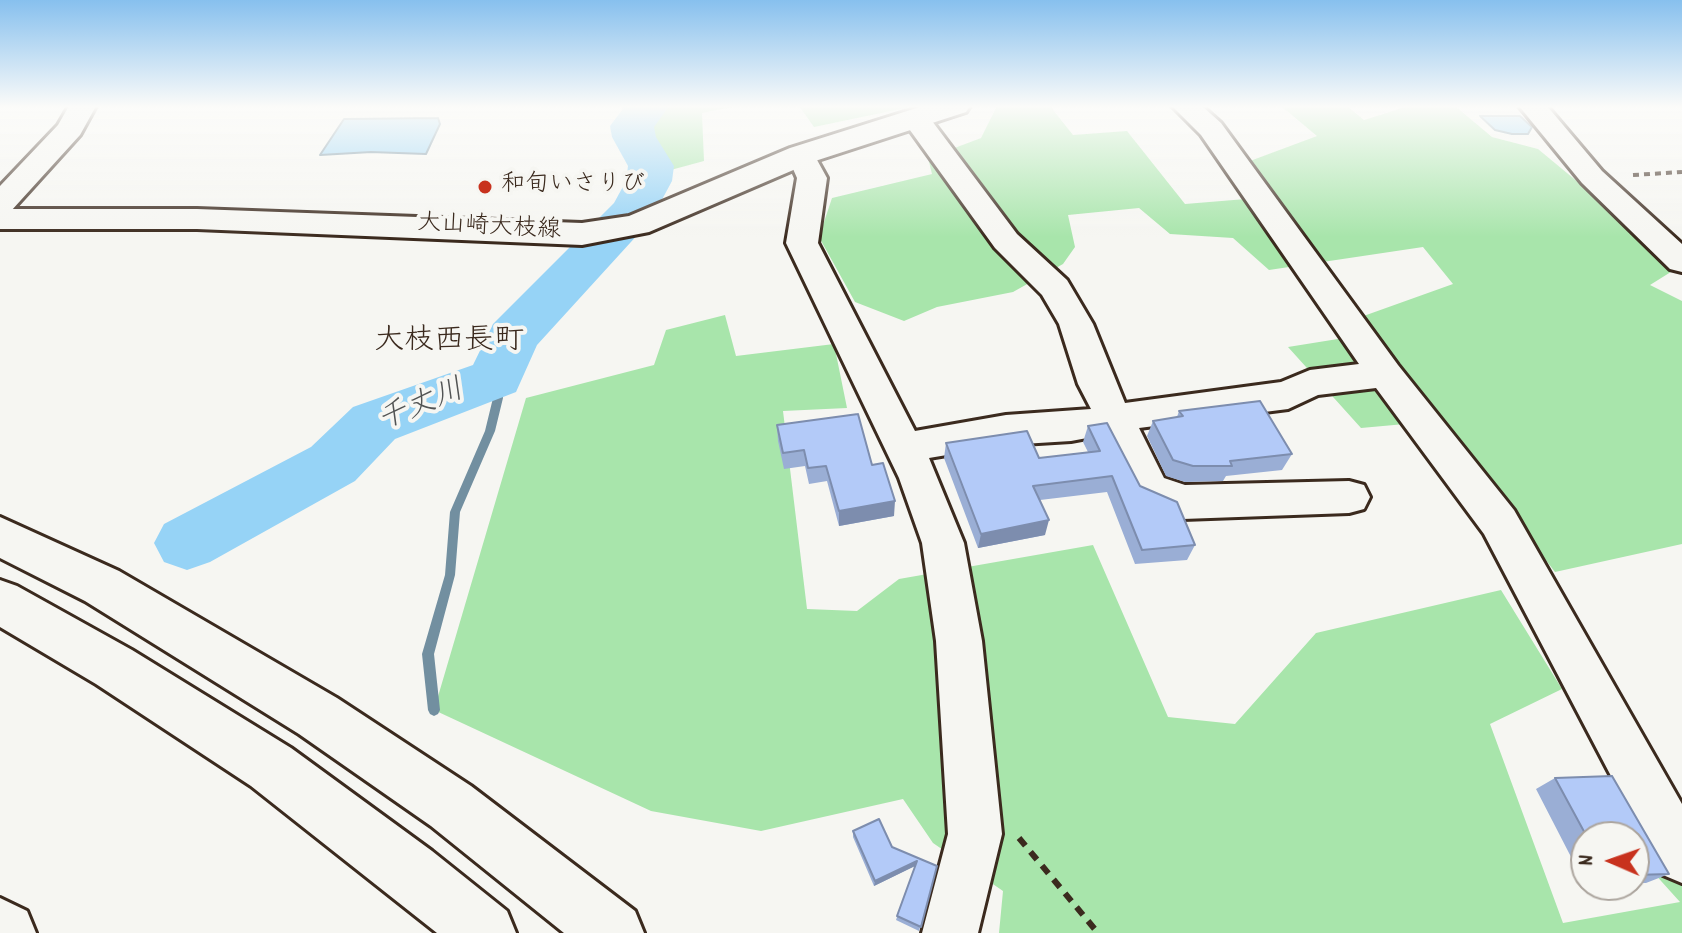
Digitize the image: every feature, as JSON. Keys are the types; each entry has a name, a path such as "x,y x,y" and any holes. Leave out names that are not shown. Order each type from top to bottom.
{"main road":[{"name":"大山崎大枝線","path":"0,219 197,219 582,234 637,225 818,150"},
{"path":"0,536 102,586 318,716 451,806 613,933"},
{"path":"0,601 114,667 271,767 411,872 485,933"},
{"path":"0,929 5,933"}],"street":[{"path":"0,204 51,150"},
{"path":"939,150 1006,241 1055,288 1076,324 1097,384 1150,489 1183,502 1349,497"},
{"path":"1226,150 1385,374 1499,522 1682,856"},
{"path":"1569,150 1592,177 1682,262"},
{"path":"801,155 812,178 802,243 919,478 943,543 959,641 975,834 950,933"},
{"path":"903,448 1006,430 1071,427 1172,408 1288,395 1310,383 1385,374"}],"path":[{"path":"1592,177 1682,172"},
{"path":"972,804 1015,833 1098,933"}],"green space":[{"path":"657,150 704,150 704,161 667,171"},
{"path":"950,150 1142,150 1185,204 1270,197 1250,161 1281,150 1539,150 1631,226 1674,270 1650,285 1682,301 1682,544 1555,572 1438,421 1361,428 1288,347 1369,334 1358,318 1453,284 1423,247 1269,270 1233,238 1170,234 1139,208 1068,215 1075,247 1063,264 1013,292 937,307 904,321 855,302 819,237 832,198 932,174 928,158"},
{"path":"725,315 736,356 834,344 847,408 783,411 807,609 857,611 899,579 1093,545 1168,717 1235,724 1316,633 1501,590 1562,689 1490,724 1563,923 1680,902 1650,869 1650,821 1644,821 1682,803 1682,933 999,933 1003,891 933,843 903,799 761,831 651,811 434,710 526,398 654,365 666,330"}],"water":[{"path":"324,150 428,150 426,154 371,152 320,155"}],"building":[{"path":"1260,401 1292,454 1230,461 1232,466 1193,466 1173,460 1153,421 1183,416 1179,411"},
{"path":"858,414 872,465 883,463 895,501 839,511 826,466 808,468 804,450 783,453 777,425"},
{"path":"1107,423 1140,486 1177,502 1195,545 1142,550 1112,476 1033,486 1049,520 981,534 946,443 1027,431 1039,458 1100,451 1088,426"},
{"path":"1612,776 1638,821 1578,821 1555,778"},
{"path":"879,819 892,847 937,866 921,927 897,916 917,861 875,881 853,831"},
{"path":"1650,841 1669,874 1650,875"}],"waterway":[{"name":"千丈川","path":"187,543 333,464 374,423 496,378 512,337 634,210 649,181 651,166 641,150"},
{"path":"434,710 428,654 450,575 455,512 490,431 498,398 496,378"}],"place":[{"name":"和旬いさりび","path":"485,187"}],"district":[{"name":"大枝西長町","path":"449,344"}]}
